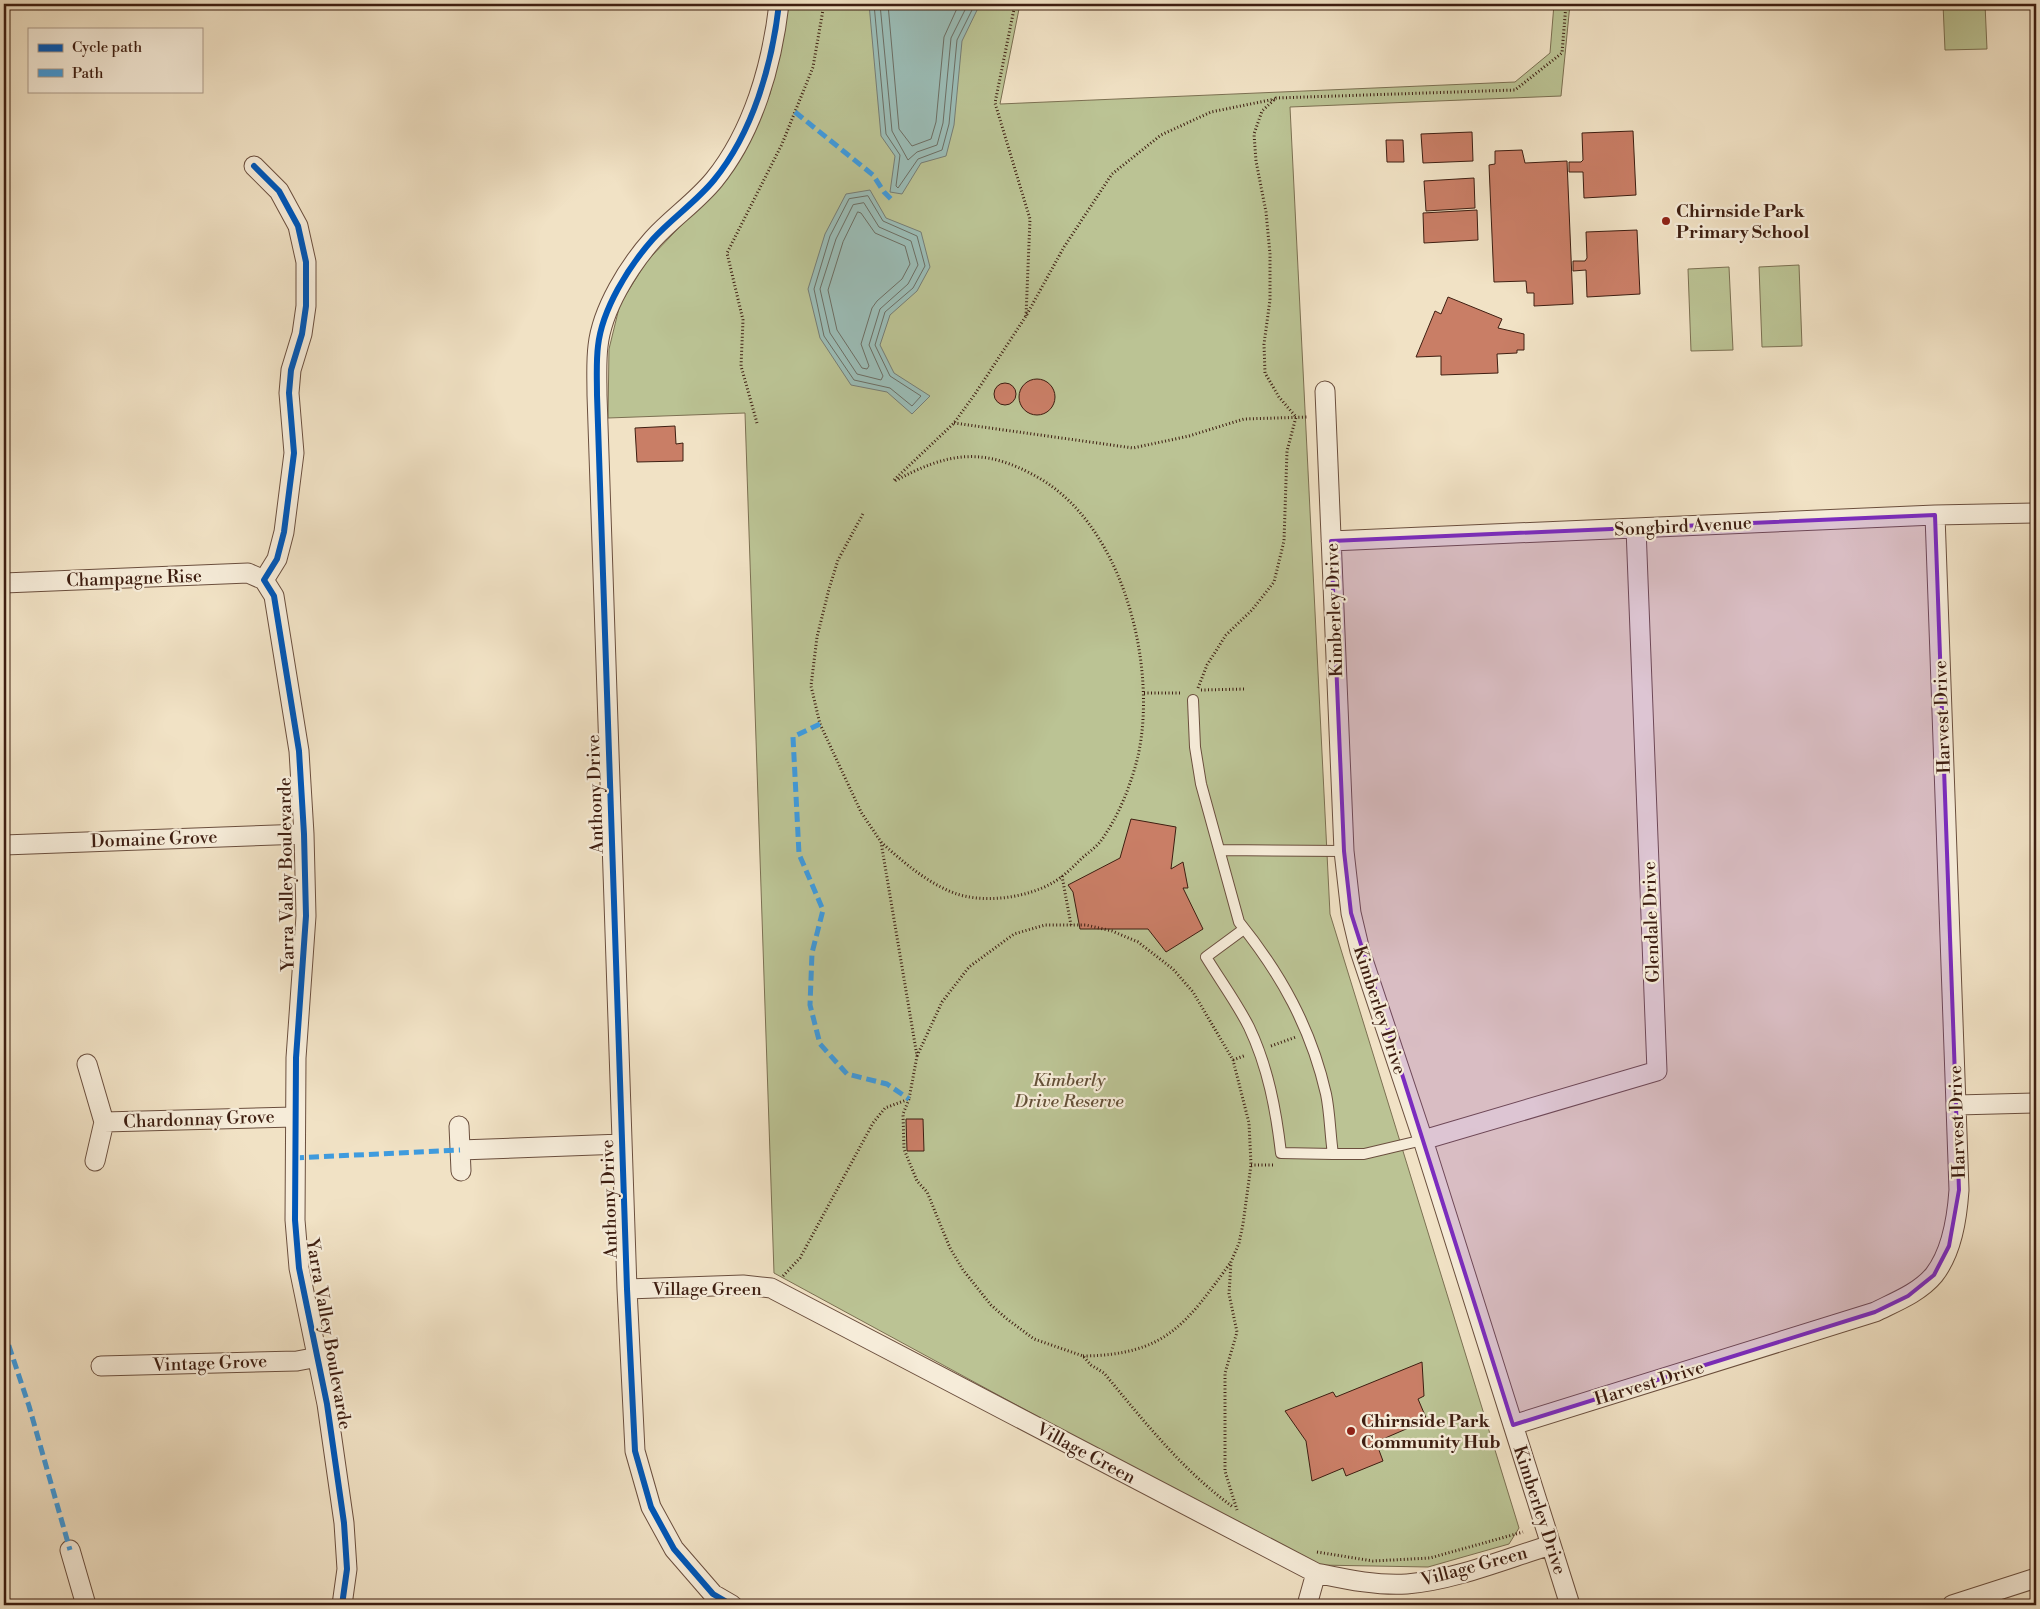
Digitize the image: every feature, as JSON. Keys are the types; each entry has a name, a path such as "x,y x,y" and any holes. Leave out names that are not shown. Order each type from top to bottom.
{"street":[{"name":"Anthony Drive","path":"732,1605 710,1600 674,1549 650,1507 642,1483 635,1451 632,1424 597,405 598,345 611,303 631,268 654,238 714,180 737,144 755,107 768,65 779,4"},
{"path":"254,166 279,191 298,226 306,262 306,306 302,334 291,370 289,393 294,453 284,532 277,558 264,580"},
{"name":"Kimberley Drive","path":"1325,391 1344,851 1351,913 1360,951 1423,1140 1570,1605"},
{"name":"Songbird Avenue","path":"1331,541 1935,515 2036,514"},
{"name":"Harvest Drive","path":"1513,1425 1875,1312 1908,1296 1934,1275 1949,1246 1957,1219 1959,1190 1935,515"},
{"name":"Glendale Drive","path":"1423,1140 1657,1071 1636,528"},
{"name":"Champagne Rise","path":"4,583 248,574 264,580"},
{"name":"Yarra Valley Boulevarde","path":"264,580 274,596 299,750 304,834 305,925 294,1117 295,1220 299,1268 327,1404 344,1523 347,1569 342,1605"},
{"name":"Domaine Grove","path":"4,845 304,834"},
{"name":"Chardonnay Grove","path":"87,1064 104,1122 95,1161"},
{"path":"1956,1105 2036,1102"},
{"name":"Chardonnay Grove","path":"104,1122 294,1117"},
{"path":"459,1126 461,1171"},
{"path":"460,1150 622,1144"},
{"name":"Village Green","path":"627,1290 743,1285 771,1288 1316,1573 1360,1582 1407,1584 1452,1575 1551,1545"},
{"name":"Vintage Grove","path":"101,1366 297,1361 318,1357"},
{"path":"70,1550 86,1605"},
{"path":"1307,1605 1316,1573"},
{"path":"1952,1605 2036,1578"}],"lane":[{"path":"1194,694 1195,746 1201,784 1239,922 1269,961 1288,991 1308,1033 1326,1096 1333,1154"},
{"path":"1220,850 1344,851"},
{"path":"1244,928 1206,958 1249,1027 1270,1083 1277,1113 1281,1153 1364,1154 1423,1140"}],"path":[{"path":"757,423 741,366 744,320 727,253 782,144 813,67 824,4"},
{"path":"1015,4 995,103 1030,219 1026,316"},
{"path":"864,512 838,560 817,637 810,686 820,724 861,812 880,842 917,873 956,893 986,898 1014,896 1033,892 1062,876 1100,842 1121,804 1138,755 1144,693 1129,608 1115,567 1100,541 1072,502 1061,492 1017,466 989,457 946,459 927,465 892,482 940,434 954,423 1026,316 1064,247 1112,174 1162,135 1211,112 1276,98 1514,90 1562,53 1566,4"},
{"path":"1276,98 1262,111 1254,134 1256,161 1266,212 1270,254 1270,300 1264,344 1265,373 1279,397 1296,417"},
{"path":"1194,694 1207,664 1226,634 1252,610 1274,582 1284,541 1287,451 1296,417"},
{"path":"954,423 1133,448 1189,436 1244,419 1326,417"},
{"path":"1144,693 1194,694 1246,689"},
{"path":"880,842 918,1056"},
{"path":"1062,876 1071,925"},
{"path":"1231,1262 1193,1314 1178,1328 1157,1342 1134,1351 1110,1356 1083,1356 1034,1339 1006,1319 991,1305 963,1270 950,1248 927,1192 918,1181 904,1149 903,1114 909,1099 918,1056 942,1002 969,967 1014,934 1045,925 1086,925 1112,931 1138,942 1173,969 1193,992 1233,1060 1249,1123 1251,1165 1243,1224 1231,1262 1229,1294 1237,1332 1225,1373 1225,1472 1237,1510"},
{"path":"771,1288 800,1258 872,1123 885,1108 909,1099"},
{"path":"1083,1356 1091,1365 1104,1374 1180,1462 1212,1492 1244,1515"},
{"path":"1309,1551 1373,1561 1430,1558 1523,1532"}],"highlighted area":[{"path":"1935,515 1959,1190 1949,1246 1934,1275 1908,1296 1875,1312 1513,1425 1351,913 1344,851 1331,541"}],"green space":[{"name":"Kimberly Drive Reserve","path":"789,4 1020,4 1000,104 1515,82 1550,53 1554,4 1570,4 1561,96 1290,107 1330,914 1519,1528 1509,1544 1428,1567 1318,1565 1145,1475 774,1273 745,413 608,418 609,349 620,304 647,261 720,185 751,135 770,94"},
{"path":"1943,4 1985,4 1987,49 1945,50"},
{"path":"1799,265 1802,346 1762,347 1759,267"},
{"path":"1729,267 1733,350 1691,351 1688,269"}],"water":[{"path":"869,4 980,4 962,41 954,125 946,156 921,163 902,194 890,192 895,156 881,136"},
{"path":"870,190 886,218 921,232 930,267 917,291 890,315 880,345 894,373 930,396 912,414 887,392 851,385 820,338 808,289 825,234 846,194"}],"building":[{"path":"1633,131 1636,195 1584,198 1583,172 1569,172 1569,162 1581,162 1583,160 1582,133"},
{"path":"1472,132 1473,161 1423,163 1421,134"},
{"path":"1386,140 1403,140 1404,162 1387,162"},
{"path":"1522,150 1525,163 1567,161 1573,304 1534,306 1534,293 1527,293 1526,281 1494,282 1489,165 1495,164 1495,151"},
{"path":"1474,178 1475,208 1426,211 1424,181"},
{"path":"1477,210 1478,240 1424,243 1423,213"},
{"path":"1637,230 1640,294 1587,297 1586,270 1573,271 1573,261 1585,261 1587,258 1586,232"},
{"path":"1448,297 1502,319 1498,328 1524,334 1524,350 1517,350 1517,353 1497,354 1498,373 1441,375 1441,356 1416,357 1435,311 1441,314"},
{"path":"1037,379 1044,380 1050,384 1054,390 1054,404 1050,410 1044,414 1037,415 1030,414 1024,410 1020,404 1019,397 1020,390 1024,384 1030,380"},
{"path":"1005,383 1015,390 1016,394 1009,404 1005,405 995,398 994,394 1001,384"},
{"path":"675,426 676,444 683,443 683,461 637,462 635,428"},
{"path":"1131,819 1176,827 1171,869 1183,862 1188,888 1183,888 1203,929 1166,952 1148,929 1080,929 1073,892 1068,885 1120,858"},
{"path":"906,1119 923,1119 924,1151 907,1151"},
{"name":"Chirnside Park Community Hub","path":"1422,1362 1424,1396 1418,1399 1427,1420 1376,1442 1383,1461 1346,1476 1343,1468 1312,1481 1306,1441 1285,1411 1333,1392 1336,1397"}],"marked path":[{"path":"795,112 873,175 884,192 893,201"},
{"path":"820,724 793,737 799,854 823,910 812,953 810,1005 820,1044 847,1074 887,1084 909,1099"},
{"path":"294,1158 460,1150"},
{"path":"4,1331 29,1406 70,1550"}],"cycle path":[{"path":"732,1605 713,1594 674,1549 651,1507 635,1451 627,1289 597,364 598,346 605,317 626,275 653,239 700,196 714,180 740,141 766,74 779,4"},
{"path":"254,166 279,191 298,226 306,262 306,306 302,334 291,370 289,393 294,453 284,532 277,559 264,580 274,596 299,751 306,916 296,1058 295,1220 299,1268 327,1404 344,1523 347,1569 342,1605"}],"place":[{"name":"Chirnside Park Primary School","path":"1666,221"},
{"name":"Chirnside Park Community Hub","path":"1351,1431"}]}
